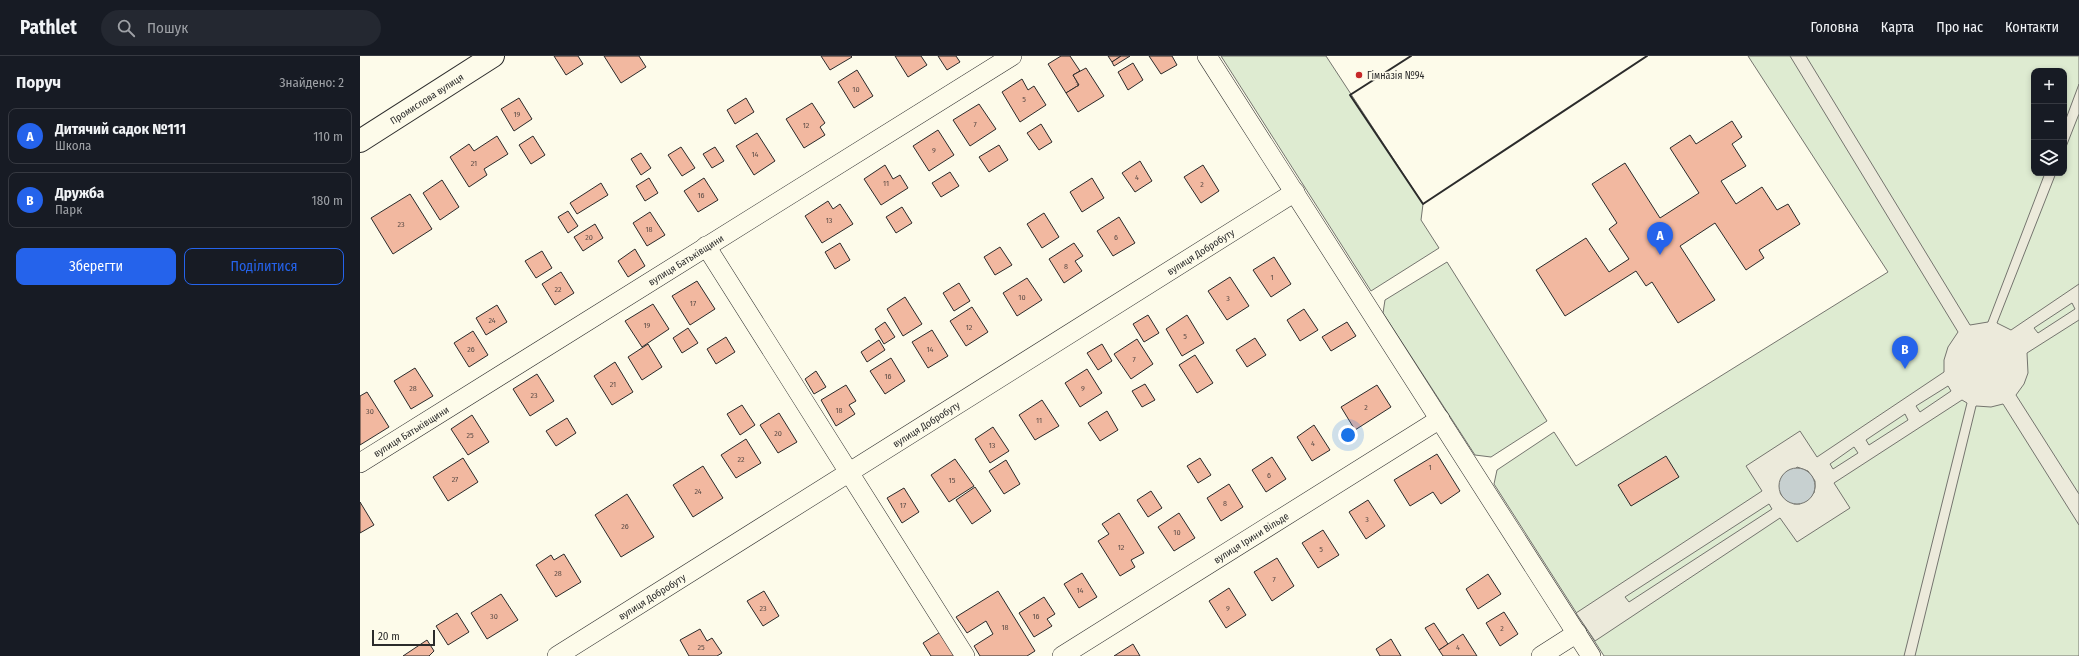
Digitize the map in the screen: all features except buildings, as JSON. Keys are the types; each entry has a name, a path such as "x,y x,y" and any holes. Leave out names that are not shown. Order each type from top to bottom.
{"street":[{"name":"Промислова вулиця","path":"360,141 493,56"},
{"name":"вулиця Батьківщини","path":"360,463 1012,56"},
{"path":"1207,56 1591,656"},
{"name":"вулиця Добробуту","path":"558,656 1295,192"},
{"path":"706,246 966,656"},
{"name":"вулиця Ірини Вільде","path":"1062,656 1440,419"},
{"path":"1541,656 1577,633"}],"green space":[{"path":"1221,56 1326,56 1423,204 1421,220 1439,248 1371,291"},
{"path":"1748,56 2079,56 2079,656 1604,656 1494,484 1497,470 1554,432 1576,466 1888,272"},
{"path":"1447,262 1547,421 1491,457 1475,455 1383,313 1385,300"}],"shaded area":[{"path":"1790,56 1806,56 1970,325 1988,322 2044,176 2055,176 1997,323 2011,330 2079,284 2079,320 2027,353 2028,373 2024,384 2016,395 2079,494 2079,525 2003,404 1991,407 1976,406 1915,656 1904,656 1967,403 1962,400 1834,483 1850,508 1797,542 1780,518 1595,641 1576,613 1762,491 1746,466 1800,431 1817,457 1944,372 1944,360 1948,347 1958,332","holes":["2072,303 2075,309 2038,333 2034,328","1948,386 1951,391 1920,412 1916,406","1905,414 1908,420 1869,445 1866,440","1854,447 1858,453 1833,469 1830,464","1797,467 1808,471 1815,481 1814,493 1800,504 1794,504 1784,498 1780,493","1769,504 1772,509 1629,602 1625,597"]},
{"path":"2079,84 2079,114 2067,144 2067,116"},
{"path":"1801,468 1810,473 1814,479 1814,493 1810,499 1801,504 1793,504 1784,499 1780,493 1779,482 1784,473 1790,469"}],"wall":[{"path":"1411,56 1350,95 1423,204 1647,56"}],"place":[{"name":"Гімназія №94","path":"1359,75"},
{"name":"Дитячий садок №111","path":"1660,255"},
{"name":"Дружба","path":"1905,369"}]}
